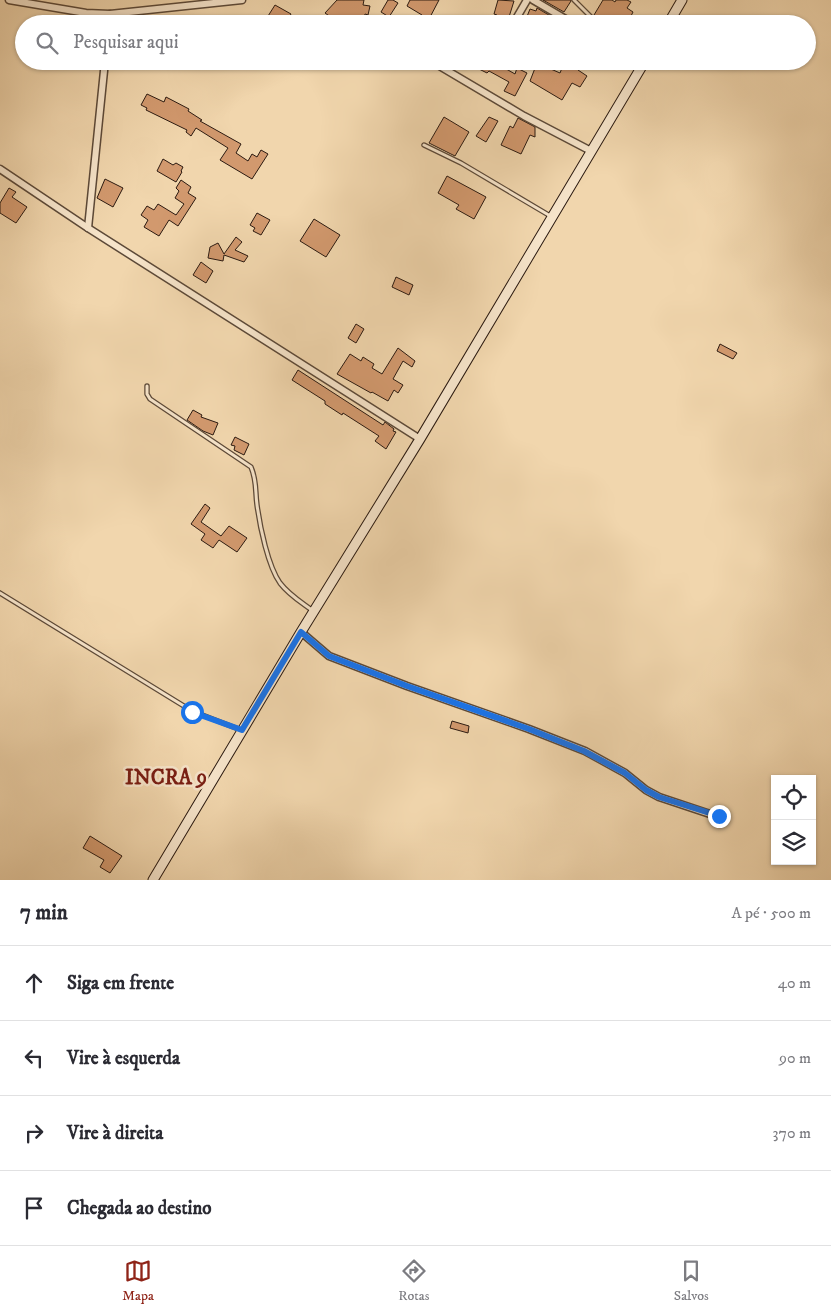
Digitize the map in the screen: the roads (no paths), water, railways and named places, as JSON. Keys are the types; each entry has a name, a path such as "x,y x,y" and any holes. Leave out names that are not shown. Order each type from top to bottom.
{"main road":[{"path":"673,15 682,0"},
{"path":"153,880 313,612 420,440 638,70"}],"street":[{"path":"9,0 31,2 86,13 110,14 242,0"},
{"path":"518,15 527,0"},
{"path":"533,0 559,15"},
{"path":"88,228 104,70"},
{"path":"446,70 524,116 591,151"},
{"path":"0,169 88,228 420,440"},
{"path":"301,632 329,656 577,748 625,773 646,790 659,797 719,816"}],"lane":[{"path":"574,0 589,15"},
{"path":"424,145 461,163 552,217"},
{"path":"148,386 150,399 252,467 256,479 256,497 260,524 269,557 279,582 291,595 313,612"},
{"path":"0,593 192,712 242,730"}],"district":[{"name":"INCRA 9","path":"166,777"}]}
